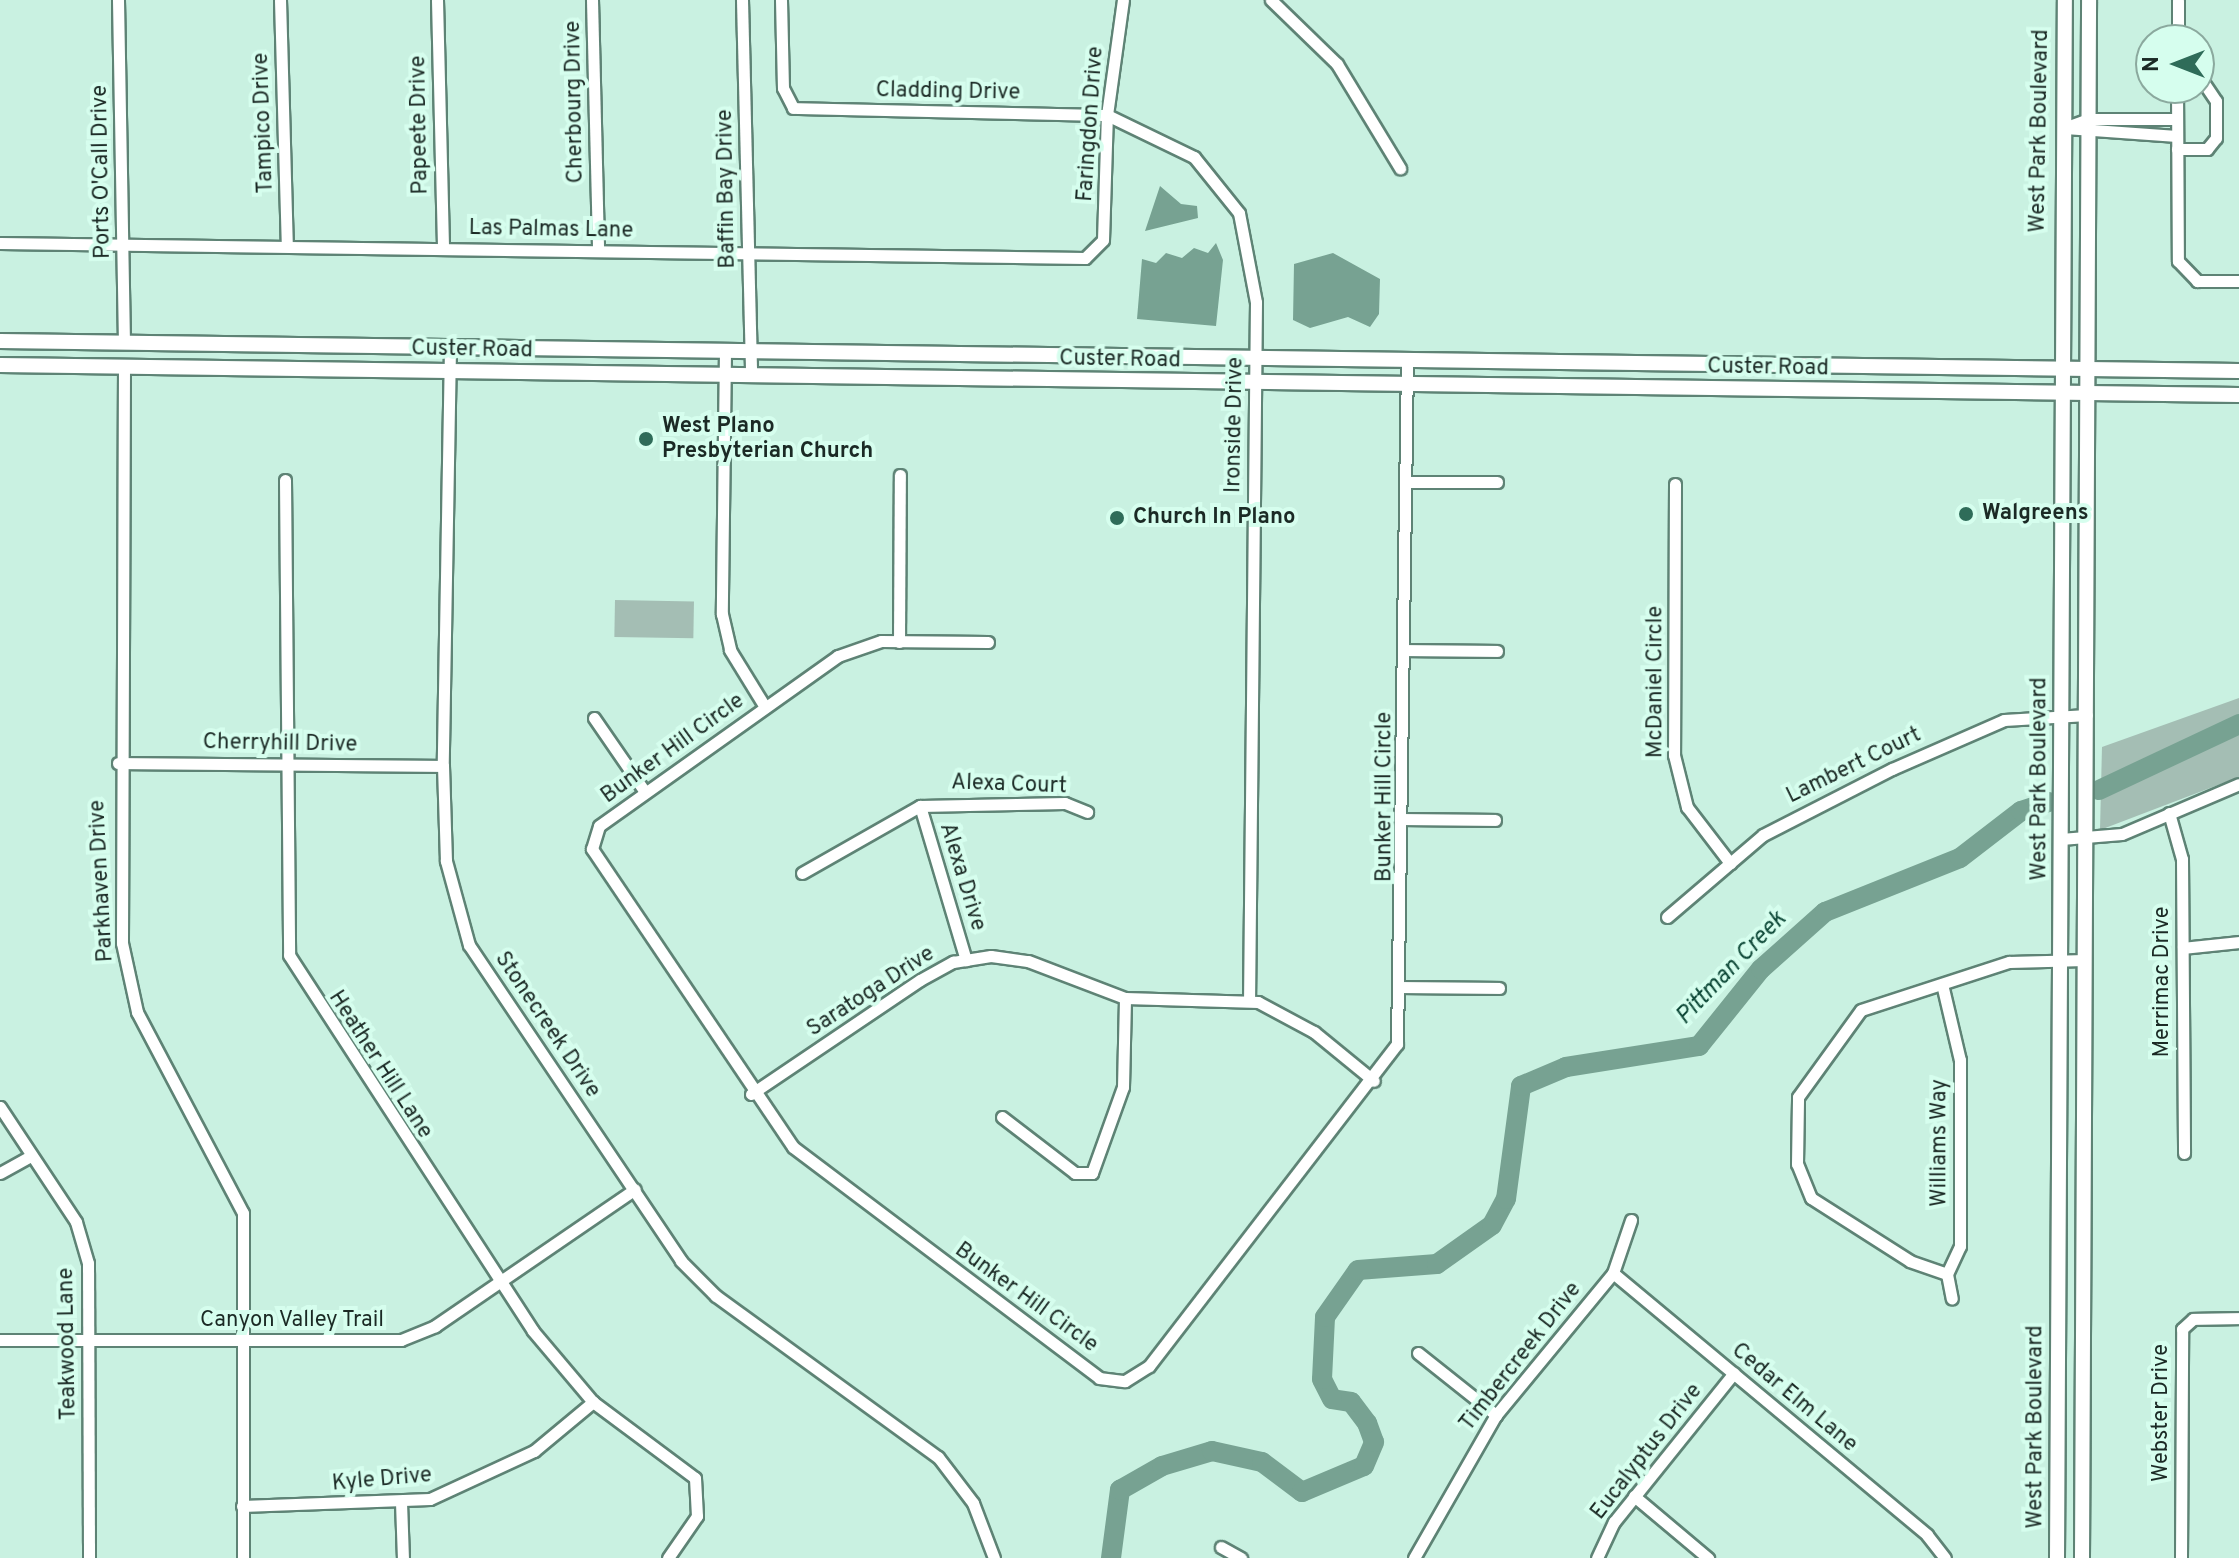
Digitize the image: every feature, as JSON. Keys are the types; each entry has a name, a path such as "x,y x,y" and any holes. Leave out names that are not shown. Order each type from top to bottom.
{"main road":[{"name":"West Park Boulevard","path":"2057,1558 2062,715 2059,370 2065,0"},
{"name":"West Park Boulevard","path":"2082,1558 2089,0"},
{"name":"Custer Road","path":"0,341 2239,371"},
{"path":"124,343 124,367"},
{"name":"Custer Road","path":"0,365 2239,395"},
{"path":"2061,592 2087,592"}],"street":[{"name":"Ports O'Call Drive","path":"118,0 124,343"},
{"name":"Tampico Drive","path":"280,0 287,245"},
{"name":"Papeete Drive","path":"437,0 443,248"},
{"name":"Cherbourg Drive","path":"592,0 598,251"},
{"name":"Baffin Bay Drive","path":"742,0 751,376"},
{"name":"Cladding Drive","path":"781,0 789,105 1107,115"},
{"name":"Faringdon Drive","path":"1099,252 1107,115 1123,0"},
{"path":"2178,0 2178,24"},
{"path":"1273,1 1337,64 1400,168"},
{"path":"2177,149 2207,149 2216,138 2215,100"},
{"path":"2177,104 2183,271 2197,281 2239,281"},
{"name":"Ironside Drive","path":"1107,115 1194,157 1233,204 1255,274 1249,1001"},
{"path":"2064,128 2089,119 2177,119"},
{"path":"2064,128 2089,135 2177,136"},
{"name":"Las Palmas Lane","path":"0,243 1080,259 1099,252"},
{"name":"Stonecreek Drive","path":"450,348 443,766 446,861 469,945 681,1261 716,1296 938,1457 973,1503 994,1558"},
{"path":"725,351 722,614 730,650 765,707"},
{"name":"Bunker Hill Circle","path":"988,642 899,642 838,656 599,826 591,839 597,864 751,1094 812,1165 1099,1378 1125,1381 1149,1366 1374,1081 1397,1044 1404,987 1407,360"},
{"name":"Parkhaven Drive","path":"124,367 118,763 127,977 153,1045 243,1213 246,1343 243,1558"},
{"path":"899,642 900,475"},
{"name":"Heather Hill Lane","path":"285,480 289,955 500,1284 593,1402 695,1478 697,1516 668,1558"},
{"path":"1406,482 1497,482"},
{"name":"McDaniel Circle","path":"1675,484 1674,755 1687,807 1730,863"},
{"path":"1405,650 1497,651"},
{"name":"Lambert Court","path":"1667,917 1730,863 1791,819 1973,731 2062,715 2087,715"},
{"path":"594,718 645,792"},
{"name":"Cherryhill Drive","path":"118,763 443,766"},
{"path":"2061,839 2122,834 2239,784"},
{"name":"Alexa Court","path":"802,873 920,806 1065,803 1087,812"},
{"name":"Alexa Drive","path":"920,806 966,960"},
{"name":"Merrimac Drive","path":"2169,813 2182,847 2184,1153"},
{"path":"1405,819 1495,820"},
{"path":"2183,948 2239,942"},
{"name":"Saratoga Drive","path":"751,1094 920,980 966,960 1028,961 1125,998 1249,1001 1283,1012 1374,1081"},
{"path":"1952,1299 1947,1274 1910,1261 1811,1198 1797,1164 1794,1111 1849,1020 2009,962 2085,960"},
{"name":"Williams Way","path":"1942,984 1960,1060 1960,1246 1947,1274"},
{"path":"1404,987 1499,988"},
{"path":"1002,1117 1075,1173 1092,1173 1123,1087 1125,998"},
{"name":"Teakwood Lane","path":"0,1107 83,1241 89,1339 89,1558"},
{"path":"0,1173 29,1157"},
{"name":"Canyon Valley Trail","path":"0,1340 246,1343 401,1340 500,1284 635,1189"},
{"name":"Timbercreek Drive","path":"1414,1558 1496,1415 1613,1273 1631,1220"},
{"name":"Cedar Elm Lane","path":"1613,1273 1927,1535 1945,1558"},
{"name":"Webster Drive","path":"2181,1558 2182,1329 2193,1319 2239,1318"},
{"path":"1418,1353 1496,1415"},
{"name":"Eucalyptus Drive","path":"1597,1558 1634,1496 1734,1373"},
{"name":"Kyle Drive","path":"242,1506 401,1502 495,1474 593,1402"},
{"path":"1634,1496 1708,1558"},
{"path":"401,1502 403,1558"},
{"path":"1221,1547 1241,1558"}],"shaded area":[{"path":"1160,186 1181,204 1197,206 1198,218 1145,231"},
{"path":"1216,243 1223,260 1216,326 1137,319 1142,259 1156,263 1166,253 1182,258 1194,248 1208,253"},
{"path":"1333,253 1380,279 1379,314 1370,327 1348,317 1310,328 1293,320 1294,264"},
{"path":"615,600 694,601 693,638 614,637"},
{"path":"2239,698 2239,777 2100,830 2102,747"}],"waterway":[{"name":"Pittman Creek","path":"2099,790 2239,724"},
{"name":"Pittman Creek","path":"1111,1558 1120,1490 1162,1466 1212,1451 1262,1462 1302,1492 1364,1466 1374,1442 1367,1423 1351,1402 1332,1399 1322,1379 1325,1317 1358,1270 1437,1264 1492,1225 1506,1199 1521,1086 1566,1067 1699,1046 1761,969 1825,912 1960,858 2021,811 2049,802"}],"place":[{"name":"West Plano Presbyterian Church","path":"646,439"},
{"name":"Walgreens","path":"1966,514"},
{"name":"Church In Plano","path":"1117,518"}]}
